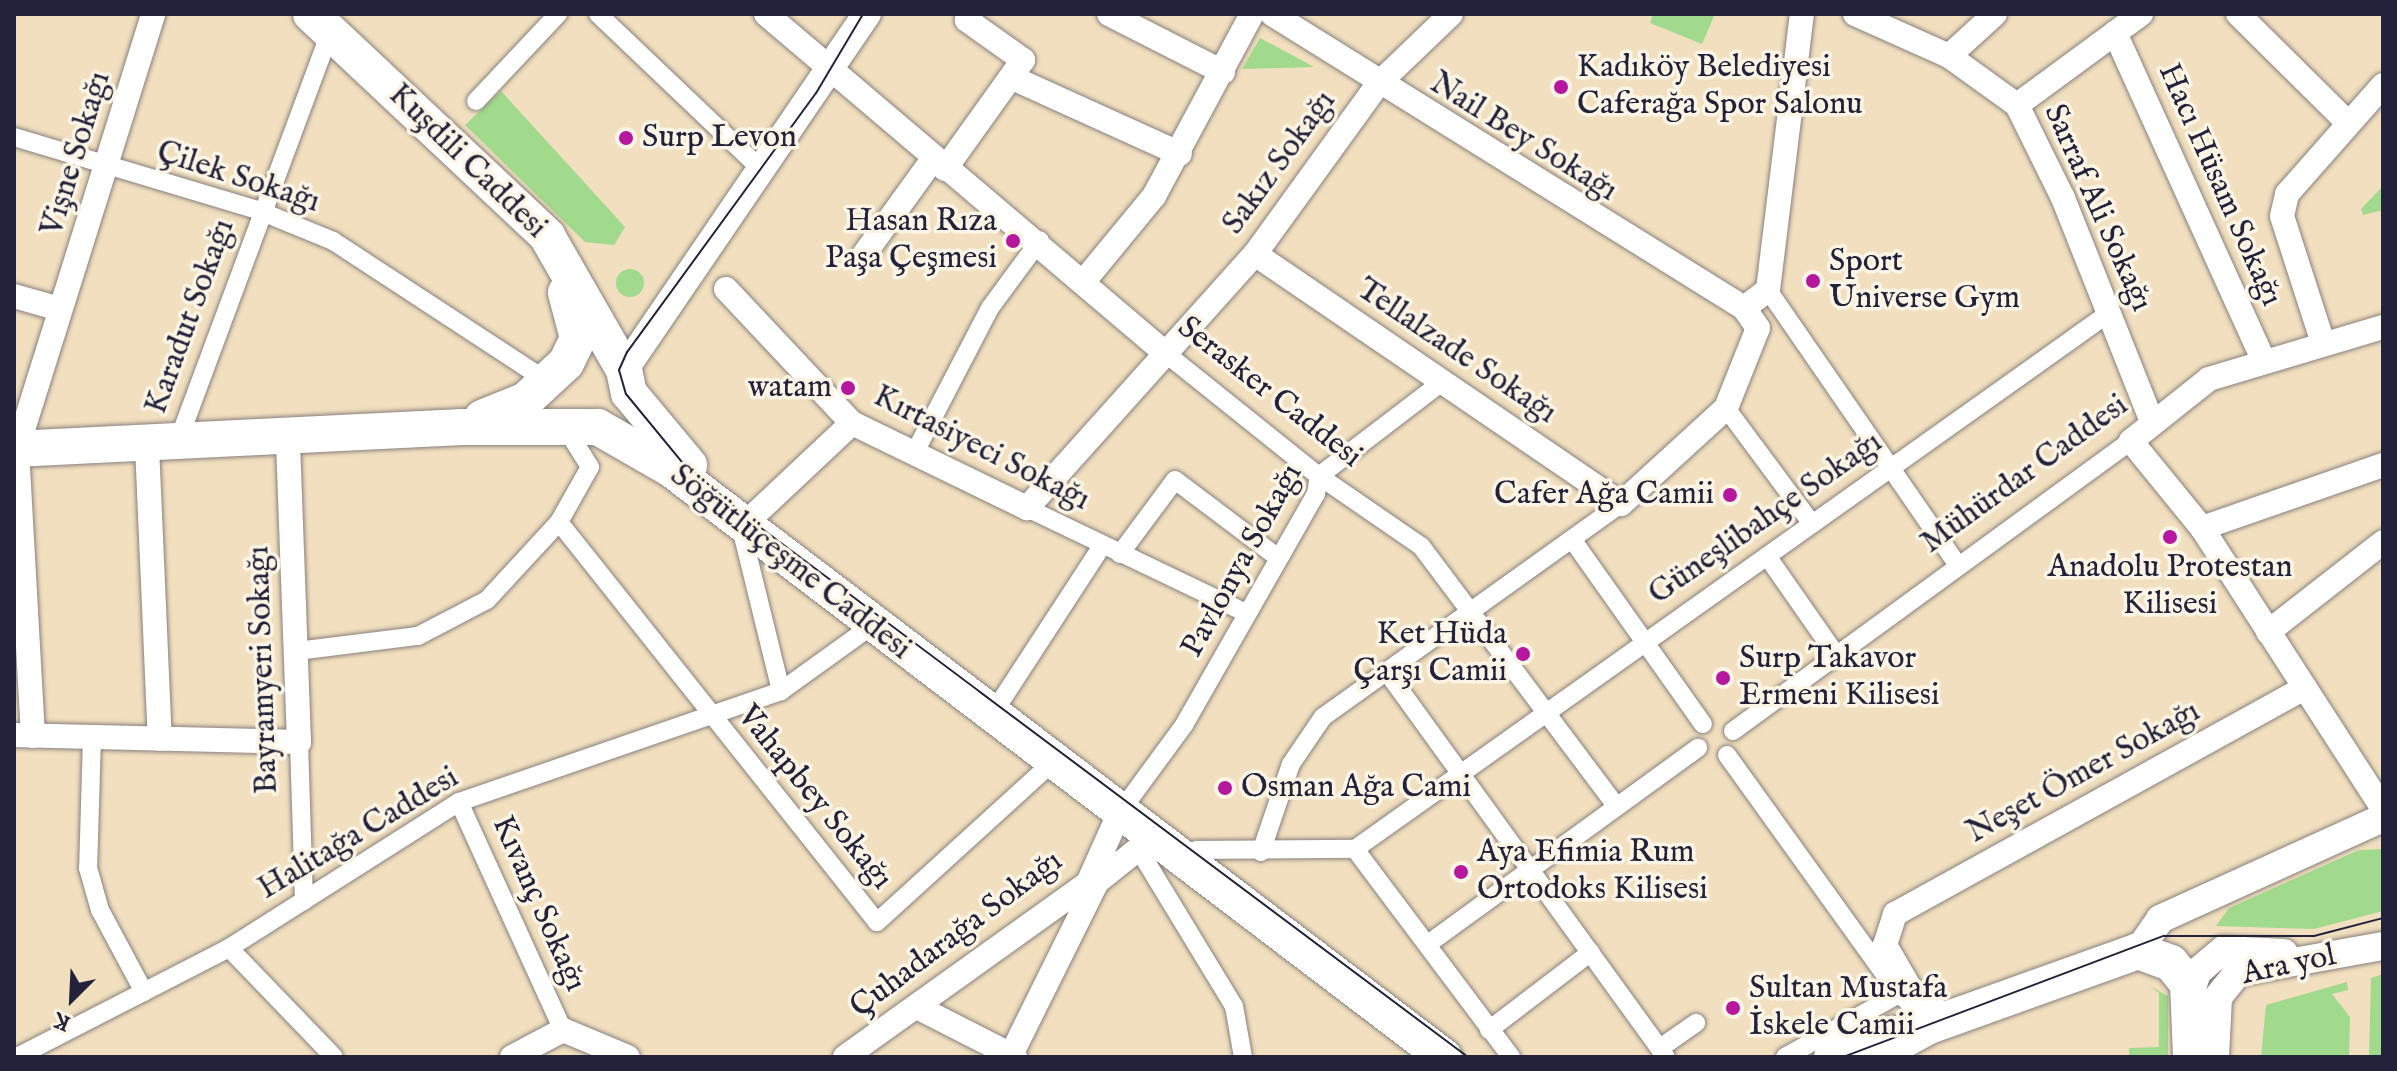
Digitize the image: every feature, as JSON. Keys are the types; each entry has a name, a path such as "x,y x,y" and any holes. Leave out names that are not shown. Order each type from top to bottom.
{"main road":[{"name":"Kuşdili Caddesi","path":"321,23 547,236 624,370"},
{"path":"462,427 550,383 578,338 547,236"},
{"name":"Söğütlüçeşme Caddesi","path":"624,370 629,393 683,460 746,523 870,627 1052,763 1196,850 1481,1043"},
{"name":"Söğütlüçeşme Caddesi","path":"16,449 162,445 462,427 598,427 671,469 999,704 1124,807 1146,844 1444,1057"},
{"path":"1832,1057 2138,951 2171,963 2190,994 2191,1057"},
{"path":"1872,1057 1929,1024"}],"street":[{"name":"Vişne Sokağı","path":"16,449 108,168 153,14"},
{"path":"476,101 558,14"},
{"path":"598,14 762,170"},
{"name":"Serasker Caddesi","path":"766,14 830,75 939,164 1040,240 1164,352 1319,476 1421,546 1617,807"},
{"path":"624,370 830,75 867,14"},
{"path":"863,256 1015,79 1023,60 967,20 971,14"},
{"path":"1109,14 1223,72"},
{"path":"1084,281 1180,154 1252,14"},
{"name":"Nail Bey Sokağı","path":"1272,14 1378,84 1744,308"},
{"name":"Sakız Sokağı","path":"1027,508 1255,254 1378,84 1451,14"},
{"path":"1802,14 1768,290 1957,564"},
{"name":"Sarraf Ali Sokağı","path":"1855,14 1949,56 2017,105 2109,313 2152,422"},
{"path":"1949,56 1995,14"},
{"path":"2017,105 2141,14"},
{"path":"2238,14 2348,123"},
{"name":"Karadut Sokağı","path":"162,445 260,211 321,23"},
{"name":"Hacı Hüsam Sokağı","path":"2115,33 2264,362"},
{"path":"1015,79 1180,154"},
{"path":"2323,343 2282,216 2287,194 2383,85"},
{"name":"Çilek Sokağı","path":"14,137 108,168 260,211 333,241 550,383"},
{"path":"915,452 990,308 1040,240"},
{"name":"Tellalzade Sokağı","path":"1255,254 1621,504"},
{"name":"Kırtasiyeci Sokağı","path":"726,289 852,423 1246,613"},
{"path":"1261,852 1291,764 1323,717 1574,542 1621,504 1726,408 1758,328 1744,308 1768,290"},
{"path":"14,296 60,309"},
{"name":"Güneşlibahçe Sokağı","path":"1355,849 1457,773 2109,313"},
{"name":"Mühürdar Caddesi","path":"1733,731 1957,564 2131,441 2209,379 2383,327"},
{"name":"Pavlonya Sokağı","path":"1124,807 1184,725 1319,476 1442,382"},
{"path":"1726,408 1812,524"},
{"path":"781,691 746,523 852,423"},
{"path":"297,651 386,643 442,627 511,581 559,522 590,467 570,435"},
{"name":"Bayramyeri Sokağı","path":"288,438 304,901"},
{"path":"2131,441 2202,528 2383,809"},
{"path":"160,739 162,445"},
{"path":"16,449 23,736 299,742"},
{"path":"2202,528 2383,465"},
{"path":"1120,554 1175,480 1276,556"},
{"path":"559,522 707,714"},
{"path":"1574,542 1703,724"},
{"path":"2268,632 2383,542"},
{"path":"999,704 1102,546"},
{"path":"1767,556 1836,655"},
{"name":"Halitağa Caddesi","path":"17,1057 229,948 459,802 781,691 870,627"},
{"path":"1387,672 1457,773 1663,1053 1696,1023"},
{"name":"Neşet Ömer Sokağı","path":"1929,1024 1885,945 1895,914 2305,688"},
{"name":"Vahapbey Sokağı","path":"707,714 877,922 1052,763"},
{"path":"92,737 88,868 100,910 144,992"},
{"path":"1428,944 1698,748"},
{"path":"1727,755 1899,994 1929,1024"},
{"name":"Kıvanç Sokağı","path":"459,802 563,1030"},
{"name":"Çuhadarağa Sokağı","path":"845,1057 1088,883 1124,807"},
{"path":"2138,951 2160,919 2383,818"},
{"path":"2353,833 2383,834"},
{"path":"917,1007 1012,1056 1097,882 1146,844 1234,1006 1243,1057"},
{"path":"1196,850 1261,852 1355,849"},
{"name":"Söğütlüçeşme Caddesi","path":"1355,849 1428,944 1481,1043 1511,1057"},
{"name":"Ara yol","path":"2215,1057 2216,1006 2228,979 2264,965 2383,946"},
{"path":"229,948 334,1057"},
{"path":"2190,994 2197,972 2223,950 2322,957"},
{"path":"1481,1043 1591,952"},
{"path":"1785,1057 1899,994"},
{"path":"512,1057 563,1030 628,1057"}],"green space":[{"path":"1653,14 1715,14 1702,44 1650,23"},
{"path":"1260,38 1314,67 1242,69"},
{"path":"501,91 625,227 614,245 585,242 465,125"},
{"path":"2383,186 2383,210 2363,215 2361,209"},
{"path":"630,269 640,273 644,283 640,293 630,297 620,293 616,283 620,273"},
{"path":"2383,849 2383,911 2314,929 2216,926 2229,908 2359,850"},
{"path":"2383,974 2383,1057 2369,1057 2371,978"},
{"path":"2347,982 2348,990 2332,994 2350,1017 2349,1057 2261,1057 2266,1005"},
{"path":"2150,986 2168,996 2168,1057 2129,1057 2129,1048 2159,1047 2159,993"}],"tram line":[{"path":"863,14 816,93 627,352 619,370 626,394 681,461 749,519 1468,1057"},
{"path":"1843,1057 2164,936 2314,936 2383,918"}],"place":[{"name":"Kadıköy Belediyesi Caferağa Spor Salonu","path":"1561,87"},
{"name":"Surp Levon","path":"626,138"},
{"name":"Hasan Rıza Paşa Çeşmesi","path":"1013,241"},
{"name":"Sport Universe Gym","path":"1813,281"},
{"name":"watam","path":"848,388"},
{"name":"Cafer Ağa Camii","path":"1730,495"},
{"name":"Anadolu Protestan Kilisesi","path":"2170,537"},
{"name":"Ket Hüda Çarşı Camii","path":"1523,654"},
{"name":"Surp Takavor Ermeni Kilisesi","path":"1723,678"},
{"name":"Osman Ağa Cami","path":"1225,788"},
{"name":"Aya Efimia Rum Ortodoks Kilisesi","path":"1461,872"},
{"name":"Sultan Mustafa İskele Camii","path":"1733,1008"}]}
